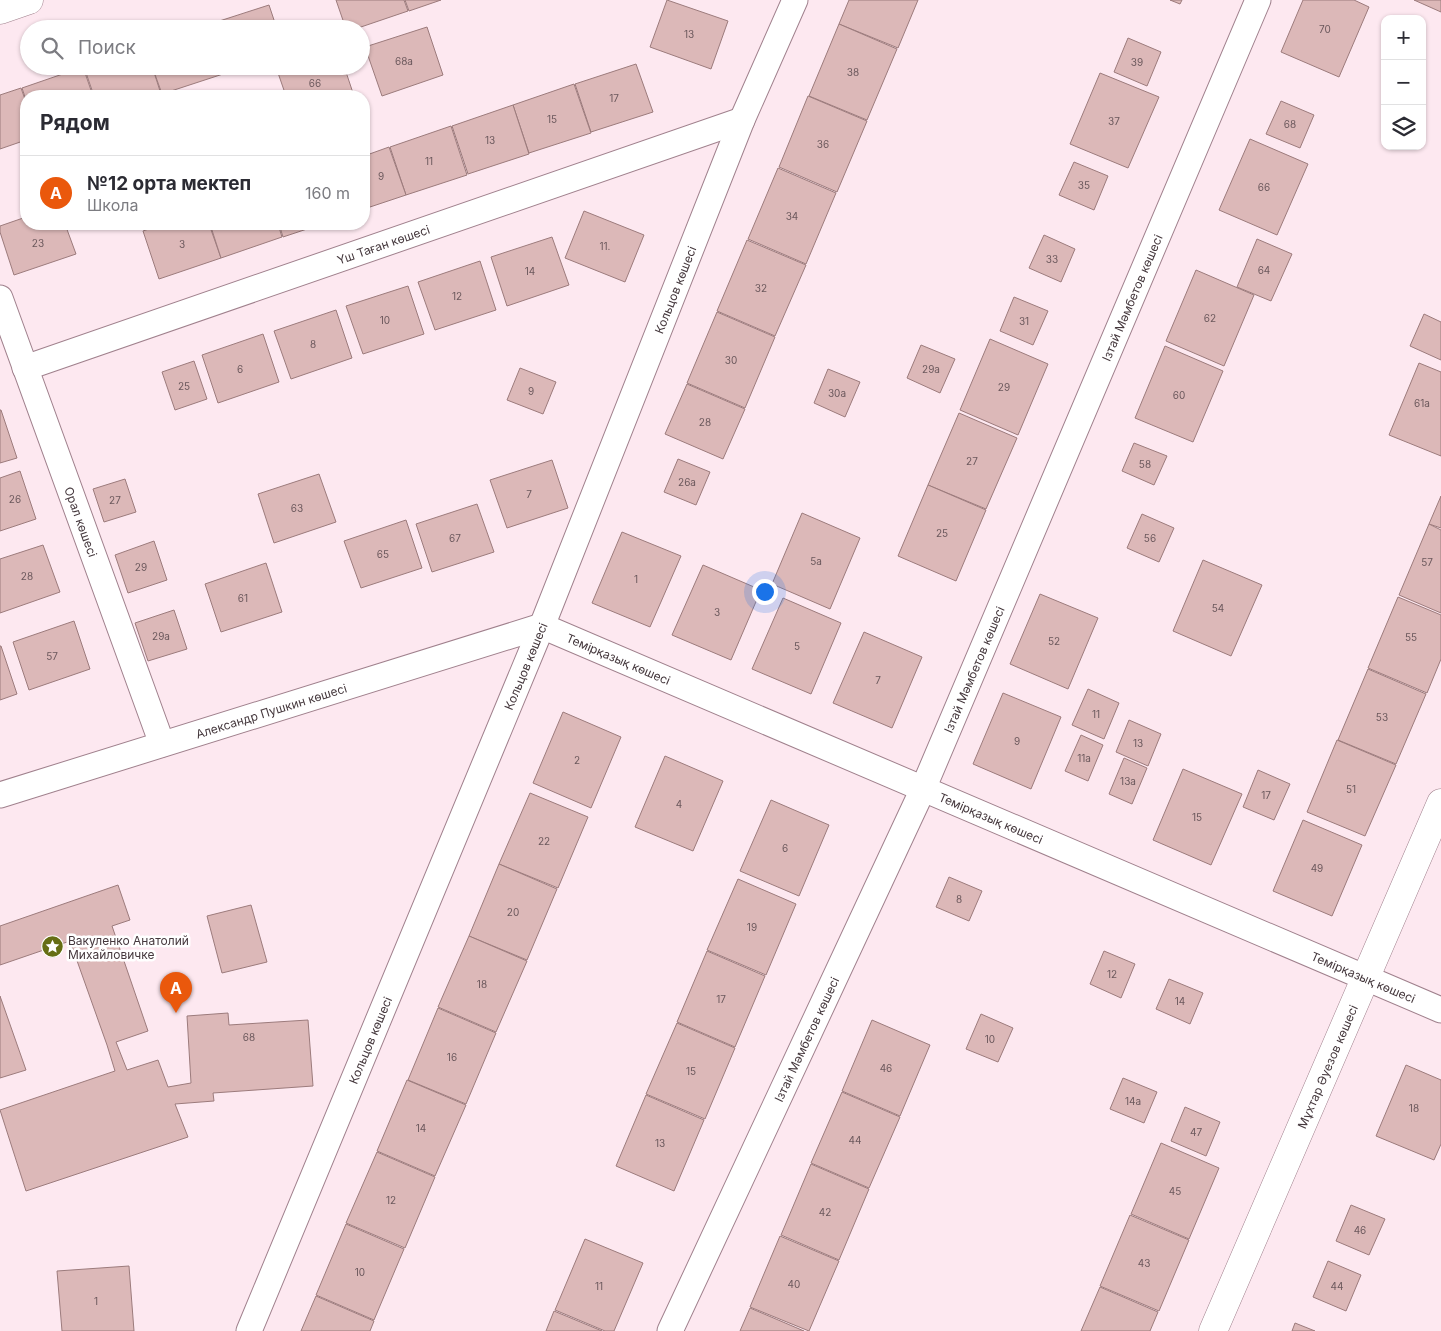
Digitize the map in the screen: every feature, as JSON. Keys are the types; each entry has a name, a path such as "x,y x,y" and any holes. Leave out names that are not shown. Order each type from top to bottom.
{"street":[{"path":"0,10 29,0"},
{"name":"Кольцов көшесі","path":"249,1331 542,626 742,120 795,0"},
{"name":"Ізтай Мәмбетов көшесі","path":"670,1331 923,790 1258,0"},
{"name":"Үш Таған көшесі","path":"25,368 742,120"},
{"name":"Орал көшесі","path":"0,298 162,744"},
{"name":"Темірқазық көшесі","path":"542,626 1441,1010"},
{"name":"Александр Пушкин көшесі","path":"0,795 542,626"},
{"name":"Мұхтар Әуезов көшесі","path":"1213,1331 1441,803"}],"building":[{"path":"336,0 404,0 408,11 370,24 370,20 343,20"},
{"path":"405,0 441,0 409,11"},
{"path":"667,0 728,21 711,69 650,47"},
{"path":"849,0 918,0 898,48 839,24"},
{"path":"1170,0 1182,0 1180,4"},
{"path":"1303,0 1354,0 1369,7 1339,77 1281,52"},
{"path":"1414,0 1441,0 1441,12"},
{"path":"269,5 274,20 222,20"},
{"path":"839,24 897,49 867,120 809,96"},
{"path":"427,27 443,75 382,96 370,61 370,45"},
{"path":"1128,38 1161,52 1147,86 1114,72"},
{"path":"636,64 653,112 591,132 575,84"},
{"path":"1100,73 1159,97 1128,168 1070,144"},
{"path":"60,75 86,75 91,90 23,90 22,88"},
{"path":"87,75 155,75 160,90 92,90"},
{"path":"155,75 220,75 174,90 161,90"},
{"path":"279,75 347,75 352,90 284,90"},
{"path":"574,84 591,133 529,153 513,105"},
{"path":"21,88 22,90 20,90 20,142 0,149 0,95"},
{"path":"808,96 867,121 837,192 779,167"},
{"path":"1281,101 1314,115 1300,148 1266,134"},
{"path":"513,105 529,154 468,174 452,126"},
{"path":"451,126 467,175 406,195 390,147"},
{"path":"1250,139 1308,164 1277,235 1219,210"},
{"path":"389,147 406,195 370,207 370,154"},
{"path":"1074,162 1108,176 1094,210 1059,195"},
{"path":"778,168 836,193 806,264 748,239"},
{"path":"584,211 644,235 625,282 565,258"},
{"path":"20,219 20,230 67,230 76,254 14,275 0,232 0,226"},
{"path":"211,230 221,258 159,279 143,231"},
{"path":"212,230 280,230 282,237 221,258"},
{"path":"281,230 304,230 283,237"},
{"path":"1044,235 1075,249 1061,282 1029,268"},
{"path":"552,237 569,285 507,306 491,257"},
{"path":"1257,239 1292,254 1271,301 1237,287"},
{"path":"747,240 806,265 775,336 717,311"},
{"path":"480,261 496,310 435,330 418,282"},
{"path":"1196,270 1254,295 1224,366 1166,341"},
{"path":"408,286 424,334 363,354 346,306"},
{"path":"1014,297 1048,311 1033,345 1000,331"},
{"path":"336,310 352,358 291,379 274,331"},
{"path":"717,312 775,337 745,408 687,383"},
{"path":"1424,314 1441,322 1441,360 1410,346"},
{"path":"263,334 279,382 218,403 202,355"},
{"path":"990,339 1048,364 1018,435 960,410"},
{"path":"921,345 955,359 940,393 907,378"},
{"path":"1165,346 1223,371 1193,442 1135,418"},
{"path":"194,361 207,399 175,410 162,372"},
{"path":"1419,363 1441,372 1441,456 1389,435"},
{"path":"520,368 556,382 543,414 507,400"},
{"path":"828,369 860,382 845,417 814,403"},
{"path":"687,384 745,409 723,459 665,434"},
{"path":"0,410 17,458 0,463"},
{"path":"959,413 1017,438 986,509 928,485"},
{"path":"1134,443 1167,456 1154,485 1122,471"},
{"path":"678,459 710,472 696,505 664,492"},
{"path":"552,460 568,508 507,528 490,480"},
{"path":"20,471 36,519 0,531 0,478"},
{"path":"319,474 336,522 274,543 258,494"},
{"path":"125,479 136,512 104,522 93,489"},
{"path":"928,485 986,510 956,581 898,556"},
{"path":"1441,496 1441,528 1429,524"},
{"path":"477,504 494,552 432,572 416,524"},
{"path":"802,513 860,538 830,609 772,584"},
{"path":"1142,514 1174,528 1159,562 1127,548"},
{"path":"406,520 422,568 361,588 344,541"},
{"path":"1429,524 1441,530 1441,613 1399,595"},
{"path":"622,532 681,556 650,627 592,603"},
{"path":"154,541 167,580 128,593 115,555"},
{"path":"43,545 60,592 0,613 0,559"},
{"path":"1203,560 1262,585 1231,656 1173,631"},
{"path":"266,563 282,612 221,632 205,584"},
{"path":"703,565 761,590 731,660 672,635"},
{"path":"1040,594 1098,618 1068,689 1010,664"},
{"path":"1398,597 1441,615 1441,659 1427,693 1368,668"},
{"path":"783,598 841,623 811,694 752,669"},
{"path":"174,610 187,649 148,661 135,623"},
{"path":"74,621 90,669 29,690 13,642"},
{"path":"864,632 922,657 892,728 833,703"},
{"path":"0,646 17,694 0,700"},
{"path":"1368,669 1426,694 1396,764 1338,740"},
{"path":"1088,689 1119,703 1104,739 1072,725"},
{"path":"1003,693 1061,717 1031,789 973,764"},
{"path":"563,712 621,737 591,808 533,783"},
{"path":"1129,720 1161,734 1148,766 1116,752"},
{"path":"1081,735 1103,745 1088,781 1065,771"},
{"path":"1337,740 1396,765 1365,836 1307,812"},
{"path":"665,756 723,781 693,851 635,827"},
{"path":"1124,758 1147,768 1132,804 1109,794"},
{"path":"1183,769 1242,794 1211,865 1153,840"},
{"path":"1258,770 1290,784 1274,820 1243,807"},
{"path":"530,793 588,817 558,888 499,864"},
{"path":"771,800 829,825 799,896 740,871"},
{"path":"1303,820 1362,845 1332,916 1273,891"},
{"path":"499,864 557,889 527,960 469,936"},
{"path":"949,877 982,891 969,921 936,907"},
{"path":"738,879 796,904 766,975 707,950"},
{"path":"118,885 130,920 112,926 148,1031 116,1042 127,1070 158,1060 168,1087 191,1083 187,1016 228,1013 229,1025 308,1020 313,1086 213,1093 214,1101 175,1104 188,1137 26,1191 0,1110 115,1071 70,941 0,965 0,926"},
{"path":"251,905 267,962 222,973 207,916"},
{"path":"469,936 527,961 496,1032 438,1007"},
{"path":"707,951 765,976 735,1047 677,1022"},
{"path":"1104,951 1135,964 1121,998 1090,984"},
{"path":"1169,979 1203,993 1190,1024 1156,1009"},
{"path":"0,996 26,1070 0,1078"},
{"path":"438,1008 496,1033 466,1104 408,1080"},
{"path":"981,1014 1013,1028 998,1062 966,1049"},
{"path":"872,1020 930,1045 900,1116 842,1091"},
{"path":"677,1023 735,1048 705,1119 646,1094"},
{"path":"1406,1065 1441,1080 1441,1144 1434,1160 1376,1136"},
{"path":"1123,1078 1157,1092 1144,1123 1110,1109"},
{"path":"407,1080 466,1105 435,1176 377,1151"},
{"path":"842,1092 900,1117 869,1188 811,1163"},
{"path":"646,1095 704,1120 674,1191 616,1166"},
{"path":"1185,1107 1220,1122 1206,1156 1171,1141"},
{"path":"1161,1143 1219,1168 1189,1239 1131,1214"},
{"path":"377,1152 435,1177 405,1248 346,1223"},
{"path":"811,1164 869,1189 839,1260 781,1235"},
{"path":"1351,1205 1385,1219 1369,1255 1336,1241"},
{"path":"1130,1215 1189,1240 1159,1311 1100,1286"},
{"path":"346,1224 404,1249 374,1320 316,1295"},
{"path":"780,1236 839,1261 809,1331 750,1307"},
{"path":"585,1239 643,1263 614,1331 605,1331 555,1310"},
{"path":"1328,1261 1361,1275 1346,1311 1313,1297"},
{"path":"129,1266 134,1331 62,1331 57,1271"},
{"path":"1100,1287 1158,1312 1150,1331 1081,1331"},
{"path":"316,1296 374,1321 370,1331 301,1331"},
{"path":"750,1308 804,1331 740,1331"},
{"path":"554,1311 602,1331 546,1331"},
{"path":"1295,1323 1315,1331 1292,1331"}],"place":[{"name":"Вакуленко Анатолий Михайловичке","path":"52,947"},
{"name":"№12 орта мектеп","path":"176,1013"}]}
